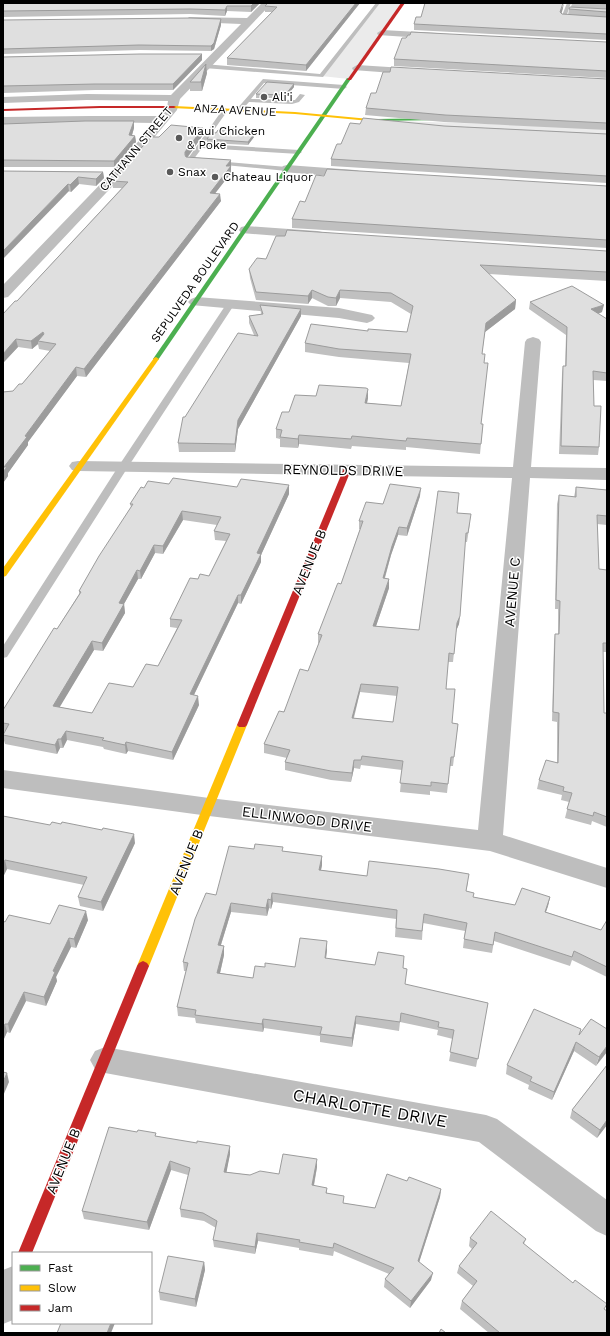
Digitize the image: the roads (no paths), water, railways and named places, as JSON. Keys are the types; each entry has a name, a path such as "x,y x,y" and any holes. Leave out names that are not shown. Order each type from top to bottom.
{"main road":[{"name":"SEPULVEDA BOULEVARD","path":"3,574 78,466 196,302 403,3"},
{"name":"ANZA AVENUE","path":"3,110 174,103 225,110 446,124"},
{"name":"AVENUE B","path":"25,1252 347,470"}],"street":[{"name":"CATHANN STREET","path":"3,294 118,173 163,120 174,103 213,56 267,3"},
{"path":"182,19 249,21"},
{"path":"382,33 444,36"},
{"path":"199,56 213,56"},
{"path":"357,68 427,72"},
{"name":"ANZA AVENUE","path":"3,100 87,97 174,103"},
{"path":"3,122 91,119 163,120"},
{"path":"287,169 369,175"},
{"path":"102,173 118,173"},
{"path":"246,230 332,236"},
{"path":"196,302 339,313 367,318"},
{"name":"AVENUE C","path":"490,841 533,342"},
{"name":"REYNOLDS DRIVE","path":"78,466 607,474"},
{"name":"ELLINWOOD DRIVE","path":"3,779 209,807 490,841 607,878"},
{"name":"CHARLOTTE DRIVE","path":"105,1060 486,1129 607,1220"},
{"path":"3,1307 12,1285"}],"lane":[{"path":"204,66 321,76 378,3"},
{"path":"560,5 568,6 573,10"},
{"path":"568,6 563,18 578,19"},
{"path":"238,111 263,81 344,87"},
{"path":"247,100 297,101 311,85"},
{"path":"204,162 188,161 225,110"},
{"path":"200,146 242,150 251,148 299,152"},
{"path":"211,163 287,169"},
{"path":"3,654 123,467 230,305"}],"place":[{"name":"Ali'i","path":"264,97"},
{"name":"Maui Chicken & Poke","path":"179,138"},
{"name":"Snax","path":"170,172"},
{"name":"Chateau Liquor","path":"215,177"}]}
